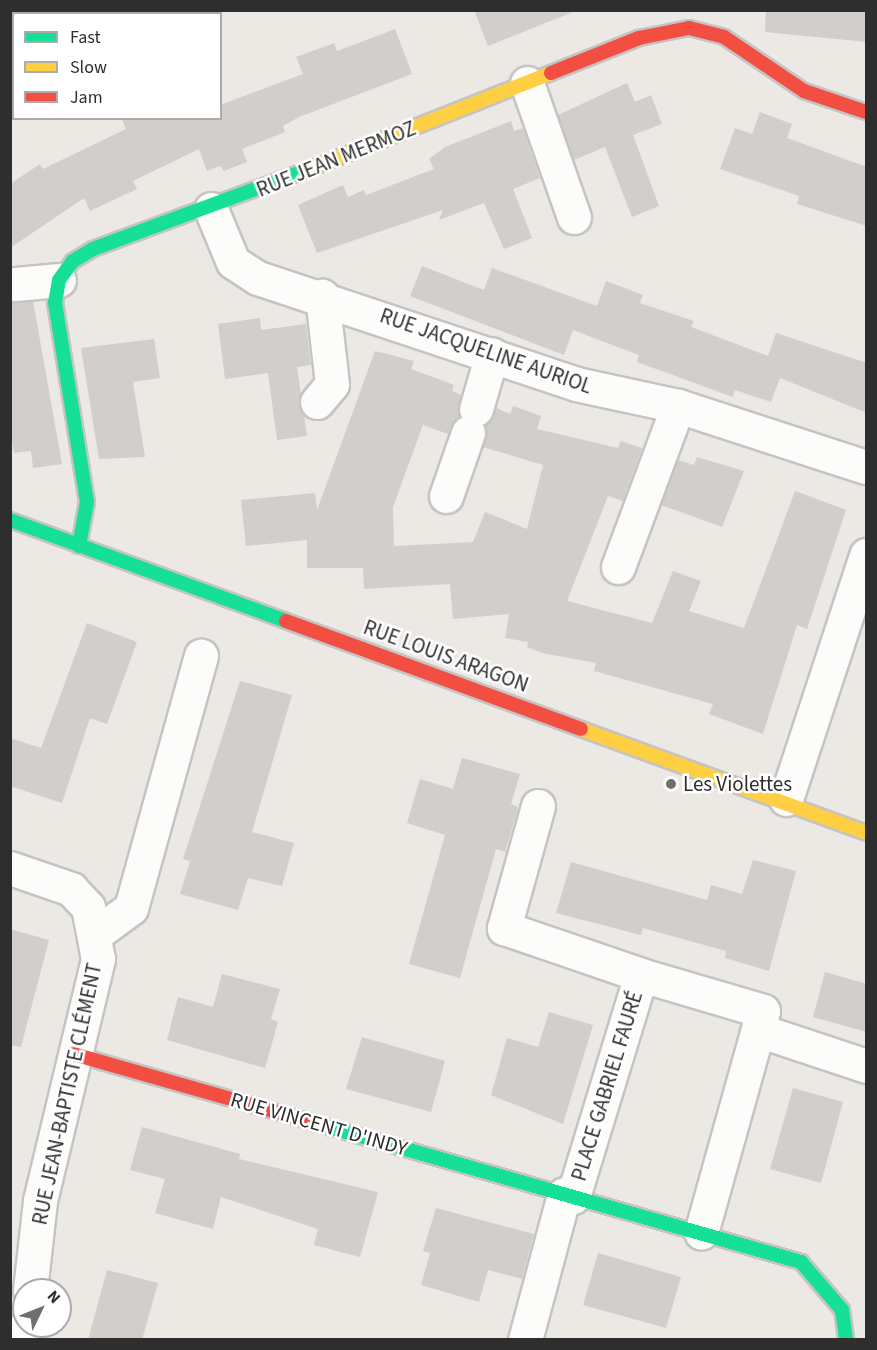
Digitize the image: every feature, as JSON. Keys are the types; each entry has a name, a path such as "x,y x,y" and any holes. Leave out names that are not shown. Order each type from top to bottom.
{"street":[{"name":"RUE JEAN MERMOZ","path":"59,280 73,261 93,249 211,209 639,38 689,28 724,37 804,91 867,112"},
{"path":"527,83 574,217"},
{"name":"RUE JACQUELINE AURIOL","path":"211,209 237,268 576,384 678,406 867,467"},
{"path":"15,284 59,280 55,303 62,362 87,502 79,546"},
{"path":"317,402 332,384 322,296"},
{"path":"446,496 492,354"},
{"path":"618,567 678,406"},
{"name":"RUE LOUIS ARAGON","path":"10,520 786,799 867,833"},
{"path":"786,799 867,555"},
{"path":"97,933 131,909 201,656"},
{"name":"PLACE GABRIEL FAURÉ","path":"538,806 504,927 642,975 763,1011 701,1233"},
{"name":"RUE JEAN-BAPTISTE CLÉMENT","path":"10,868 71,889 88,907 97,933 99,959 40,1201 31,1278"},
{"name":"PLACE GABRIEL FAURÉ","path":"568,1195 642,975"},
{"path":"758,1030 867,1066"},
{"name":"RUE VINCENT D'INDY","path":"74,1054 801,1262 842,1311 846,1340"},
{"path":"525,1340 568,1195"}],"building":[{"path":"474,10 573,10 573,12 488,46"},
{"path":"766,10 867,10 867,42 765,32"},
{"path":"395,29 412,74 299,117 283,126 285,132 242,149 247,162 224,171 220,166 207,171 199,149 133,181 137,189 90,211 84,198 10,248 10,184 40,164 43,169 126,129 122,120 222,120 222,104 303,74 296,57 334,43 337,51"},
{"path":"627,83 635,102 651,95 662,124 633,135 659,206 632,217 605,147 574,160 558,115"},
{"path":"760,112 792,124 787,138 867,167 867,226 797,204 799,196 720,169 735,128 752,134"},
{"path":"511,121 514,131 523,128 540,178 513,189 532,238 504,249 484,203 439,220 443,210 317,253 298,205 343,185 348,197 364,190 366,195 434,169 429,159 445,147"},
{"path":"422,266 484,290 492,268 597,306 606,281 643,295 640,303 694,321 691,327 768,356 776,333 867,363 867,413 780,378 771,402 735,390 733,397 637,362 639,355 573,330 564,355 410,296"},
{"path":"33,301 62,464 33,468 31,451 14,453 10,428 10,302"},
{"path":"260,318 261,330 306,324 311,365 297,367 307,436 277,440 268,373 225,379 218,324"},
{"path":"154,339 160,378 133,382 145,457 99,459 81,348"},
{"path":"375,351 414,361 411,369 454,385 452,391 461,395 460,417 448,434 423,425 393,507 394,546 473,542 485,512 527,529 543,465 483,447 484,425 496,408 510,414 513,406 541,416 537,429 618,448 621,441 642,448 623,501 608,496 567,601 652,623 673,571 701,581 689,611 744,628 795,491 846,510 807,629 797,625 763,734 709,714 713,704 594,671 596,663 542,653 527,647 528,642 505,638 509,614 453,619 450,584 364,589 363,568 307,568 307,540 246,546 241,500 315,493 317,510"},
{"path":"697,457 744,471 722,527 661,505 678,460 694,465"},
{"path":"87,623 137,642 107,724 90,718 62,803 10,786 10,738 41,748"},
{"path":"240,681 292,695 252,832 294,843 282,886 248,878 238,910 180,894 190,861 183,859"},
{"path":"462,758 520,774 511,804 518,807 517,812 505,852 496,849 460,978 409,964 445,835 407,823 420,779 453,789"},
{"path":"753,860 796,871 769,971 725,958 726,951 643,928 641,935 556,913 571,862 707,900 711,885 742,894"},
{"path":"10,929 49,940 21,1047 10,1045"},
{"path":"825,972 867,984 867,1032 813,1017"},
{"path":"222,974 280,989 271,1019 278,1022 265,1068 167,1040 178,997 213,1007"},
{"path":"549,1012 593,1025 563,1124 491,1095 507,1038 538,1047"},
{"path":"362,1037 445,1061 431,1112 346,1089"},
{"path":"793,1088 843,1102 821,1183 770,1169"},
{"path":"142,1127 240,1154 239,1159 378,1192 360,1257 314,1245 318,1229 221,1197 213,1229 155,1213 165,1179 130,1170"},
{"path":"436,1208 534,1234 522,1279 488,1270 479,1302 421,1285 430,1253 423,1251"},
{"path":"598,1253 681,1277 666,1328 583,1305"},
{"path":"107,1270 158,1283 142,1340 88,1340"}],"traffic: fast":[{"path":"50,12 54,10"},
{"path":"79,546 87,502 55,303 59,280 73,261 93,249 312,168"},
{"path":"10,520 286,621"},
{"path":"311,1122 801,1262 842,1310 846,1340"}],"traffic: slow":[{"path":"312,168 551,73"},
{"path":"581,729 866,833"}],"traffic: jam":[{"path":"551,73 639,38 689,28 724,37 804,91 866,112"},
{"path":"286,621 581,729"},
{"path":"73,1054 311,1122"}],"place":[{"name":"Les Violettes","path":"671,784"}]}
